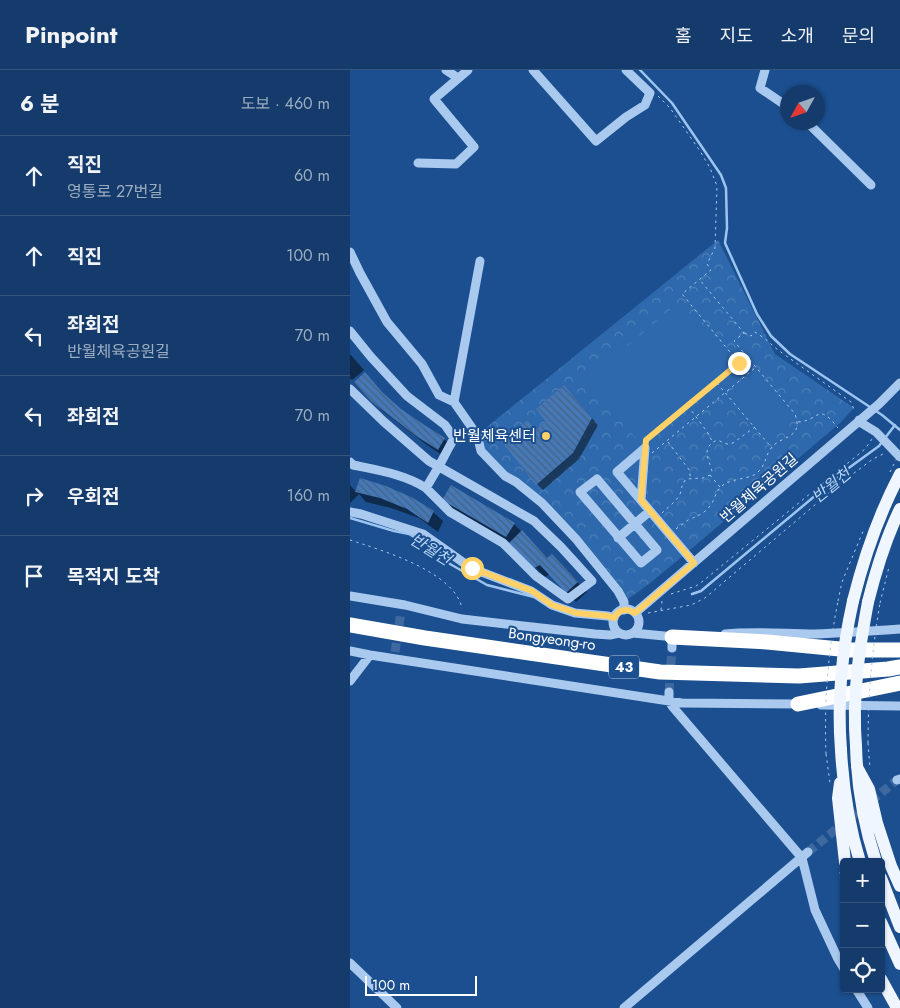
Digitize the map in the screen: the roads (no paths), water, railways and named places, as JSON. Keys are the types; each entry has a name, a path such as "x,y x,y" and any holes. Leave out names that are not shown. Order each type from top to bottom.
{"highway":[{"name":"Bongyeong-ro","path":"350,625 425,638 660,672 799,676 900,667"},
{"path":"672,643 767,642 850,650 900,650"},
{"path":"798,704 900,683"}],"main road":[{"path":"859,858 848,811 840,750 839,724 842,668 847,627 853,601 870,542 896,475"},
{"path":"875,858 857,767 862,745 854,714 856,681 861,641 874,602 874,577 900,508"},
{"path":"857,767 869,789 880,832 900,886"},
{"path":"842,769 838,798 845,858"},
{"path":"885,888 900,927"},
{"path":"885,931 900,964"},
{"path":"885,986 897,1008"}],"street":[{"path":"446,70 458,78"},
{"path":"418,164 456,164 474,147 434,98 468,70"},
{"path":"533,70 596,141 644,105 650,93 626,70"},
{"path":"765,70 760,88 780,102"},
{"path":"815,130 871,185"},
{"path":"350,252 387,322 422,364 439,396 454,402 477,435 481,451 506,476 542,503 576,539 618,591 624,602 624,610"},
{"path":"454,402 480,261"},
{"path":"350,331 407,396 445,425 454,438 426,488"},
{"name":"반월체육공원길","path":"635,613 879,404 900,383"},
{"path":"350,462 353,465 386,472 418,483 426,488 450,512 503,542 536,576 568,599 592,581 534,521 430,461 351,393"},
{"path":"861,419 895,450 900,457"},
{"path":"641,500 645,448 617,472 694,563"},
{"path":"597,478 657,550 641,564 618,538 580,492 597,478"},
{"path":"350,512 423,534 472,568 532,591 552,605 576,613 614,618"},
{"path":"618,538 635,524 653,515"},
{"path":"350,596 403,609 462,619 610,635 619,633 628,635 633,633 639,624 635,613 630,610 624,610 614,618 614,625 619,633"},
{"path":"633,633 672,643 742,632 814,634 900,629"},
{"path":"350,651 669,696 682,703 900,706"},
{"path":"350,680 370,655"},
{"path":"669,696 805,855 815,910 840,962"},
{"path":"624,1008 805,855"},
{"path":"350,964 397,1008"},
{"path":"859,993 868,1008"}],"waterway":[{"path":"640,70 672,103 721,175 726,188 727,228 725,243 757,314 771,336 790,354 882,415 900,430"},
{"name":"반월천","path":"692,594 701,591 846,470 879,446 895,425"},
{"name":"반월천","path":"350,518 409,534 441,553 450,564 487,585 534,597"}],"tunnel":[{"path":"395,652 401,612"},
{"path":"669,692 672,648"},
{"path":"808,852 897,780"}],"place":[{"name":"반월체육센터","path":"546,436"}]}
